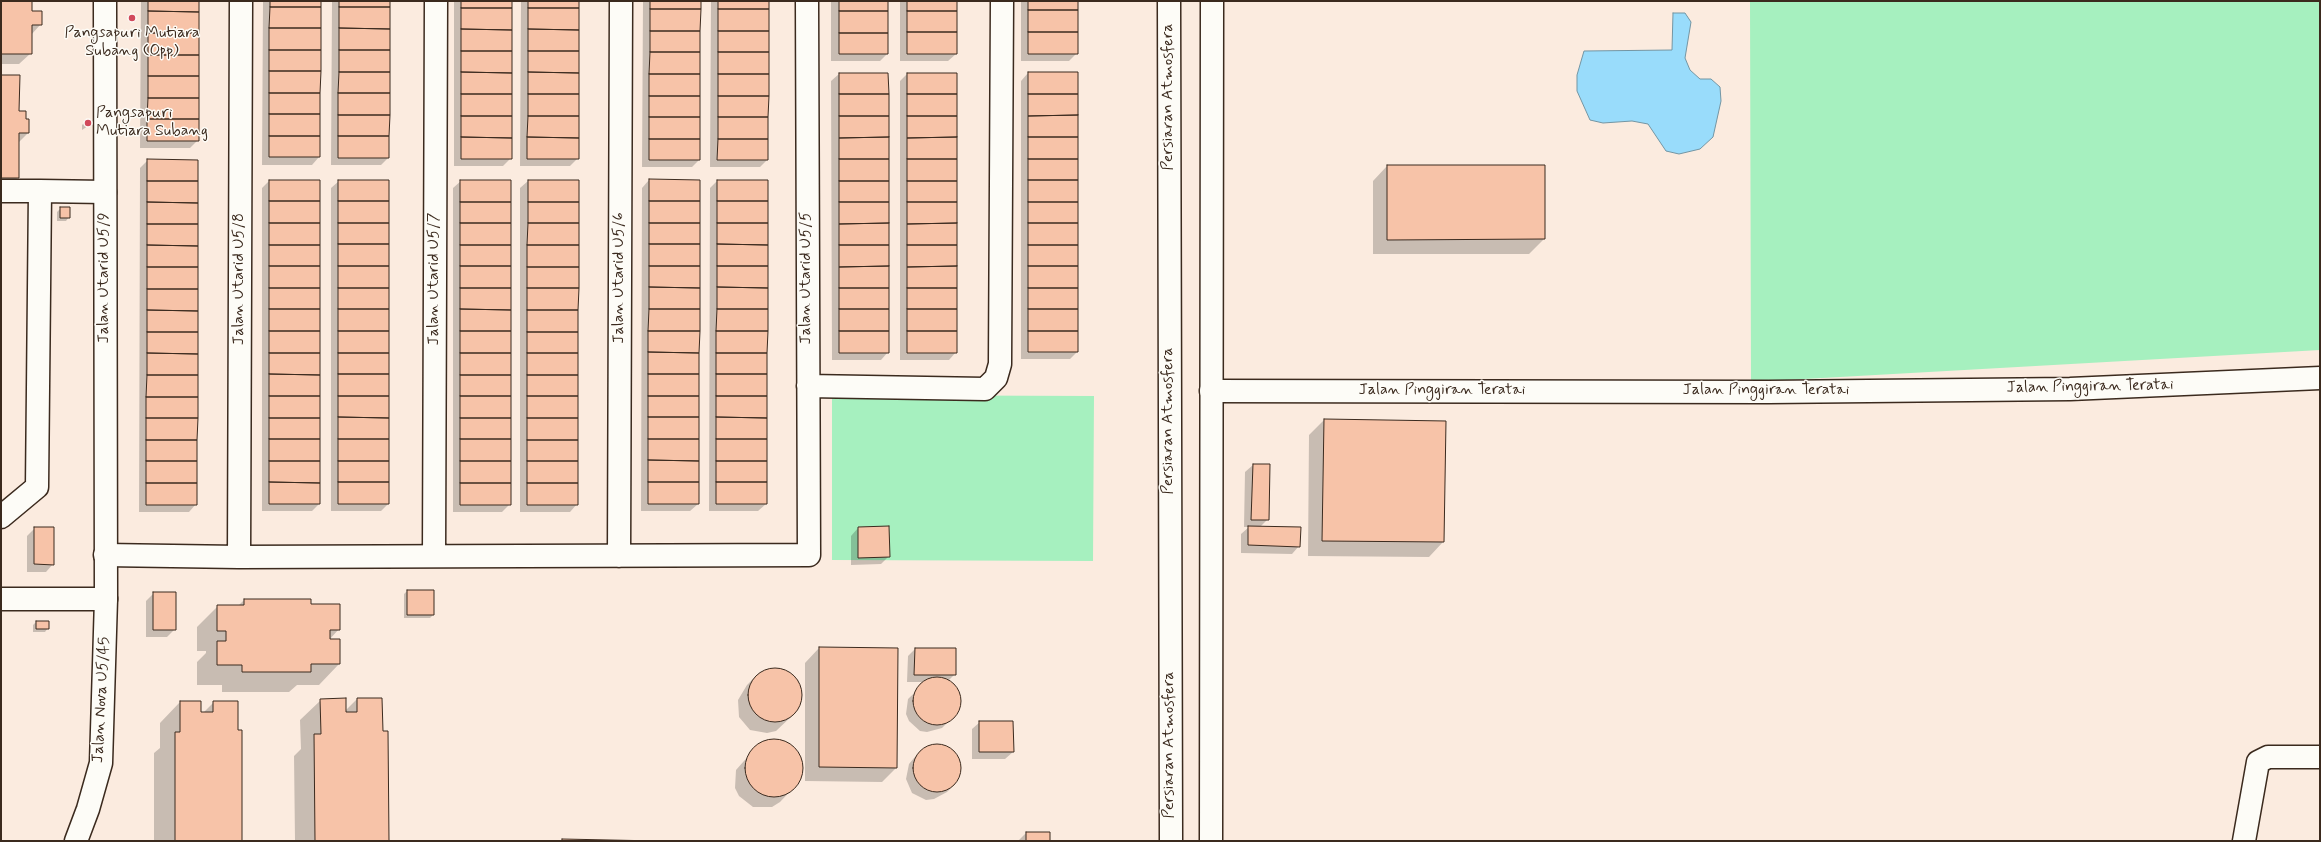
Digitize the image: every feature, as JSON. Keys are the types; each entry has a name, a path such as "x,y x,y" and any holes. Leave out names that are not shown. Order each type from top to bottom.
{"street":[{"name":"Jalan Utarid U5/9","path":"105,1 106,555"},
{"name":"Jalan Utarid U5/8","path":"239,557 241,1"},
{"name":"Jalan Utarid U5/7","path":"434,556 436,1"},
{"name":"Jalan Utarid U5/6","path":"619,556 621,1"},
{"name":"Jalan Utarid U5/5","path":"619,556 810,556 807,1"},
{"path":"808,386 985,388 996,378 1000,364 1002,1"},
{"name":"Persiaran Atmosfera","path":"1169,1 1171,841"},
{"path":"1211,841 1212,1"},
{"path":"1,191 105,192"},
{"path":"1,517 37,488 40,191"},
{"name":"Jalan Pinggiran Teratai","path":"1211,391 1768,392 2070,389 2320,378"},
{"path":"106,555 239,557 619,556"},
{"name":"Jalan Nova U5/45","path":"76,841 88,809 101,763 106,555"},
{"path":"1,599 106,599"},
{"path":"2244,841 2258,762 2268,757 2320,757"}],"green space":[{"path":"1750,1 2320,1 2320,350 1751,382"},
{"path":"832,395 1094,396 1093,561 832,560"}],"water":[{"path":"1673,13 1685,13 1691,22 1685,58 1690,70 1700,79 1711,79 1720,87 1721,101 1713,137 1700,149 1679,154 1666,151 1648,124 1632,121 1603,123 1590,120 1577,91 1577,75 1584,51 1672,50"}],"building":[{"path":"1,1 32,1 32,11 42,11 42,25 32,25 32,54 1,54"},
{"path":"148,1 199,1 199,12 148,11"},
{"path":"270,1 321,1 321,7 270,7"},
{"path":"339,1 390,1 390,7 339,7"},
{"path":"461,1 512,1 512,8 461,8"},
{"path":"528,1 579,1 579,8 528,8"},
{"path":"650,1 701,1 701,9 650,9"},
{"path":"718,1 769,1 769,9 718,9"},
{"path":"839,1 888,1 888,11 839,11"},
{"path":"907,1 957,1 957,11 907,11"},
{"path":"1028,1 1078,1 1078,10 1028,10"},
{"path":"270,7 321,7 321,28 269,28"},
{"path":"339,7 390,7 390,29 339,28"},
{"path":"461,8 512,8 512,30 461,29"},
{"path":"528,8 579,8 579,30 528,29"},
{"path":"650,9 701,9 700,31 650,31"},
{"path":"718,9 769,9 769,31 718,31"},
{"path":"1028,10 1078,10 1078,32 1028,32"},
{"path":"148,11 199,12 199,33 148,33"},
{"path":"839,11 888,11 888,33 839,33"},
{"path":"907,11 957,11 957,32 907,32"},
{"path":"269,28 321,28 321,50 269,50"},
{"path":"339,28 390,29 390,50 339,50"},
{"path":"461,29 512,30 512,51 461,51"},
{"path":"528,29 579,30 579,51 528,51"},
{"path":"650,31 700,31 700,52 650,52"},
{"path":"718,31 769,31 769,52 718,52"},
{"path":"907,32 957,32 957,54 907,54"},
{"path":"1028,32 1078,32 1078,54 1028,54"},
{"path":"148,33 199,33 199,55 148,55"},
{"path":"839,33 888,33 888,54 839,54"},
{"path":"269,50 321,50 321,71 269,71"},
{"path":"339,50 390,50 390,72 339,72"},
{"path":"461,51 512,51 512,73 461,72"},
{"path":"528,51 579,51 579,73 528,72"},
{"path":"650,52 700,52 700,74 649,74"},
{"path":"718,52 769,52 769,74 718,74"},
{"path":"148,55 199,55 199,76 148,76"},
{"path":"269,71 321,71 320,93 269,93"},
{"path":"339,72 390,72 390,93 338,93"},
{"path":"461,72 512,73 512,94 461,94"},
{"path":"528,72 579,73 579,94 528,94"},
{"path":"1028,72 1078,72 1078,94 1028,94"},
{"path":"839,73 888,73 889,94 839,94"},
{"path":"907,73 957,73 957,94 907,94"},
{"path":"649,74 700,74 700,96 649,96"},
{"path":"718,74 769,74 769,96 718,96"},
{"path":"1,75 20,75 19,111 26,111 26,119 29,119 29,133 19,133 19,178 1,178"},
{"path":"148,76 199,76 199,98 148,98"},
{"path":"269,93 320,93 320,114 269,114"},
{"path":"338,93 390,93 390,115 338,115"},
{"path":"461,94 512,94 512,116 461,116"},
{"path":"528,94 579,94 579,116 528,116"},
{"path":"839,94 889,94 889,116 839,116"},
{"path":"907,94 957,94 957,116 907,116"},
{"path":"1028,94 1078,94 1078,115 1028,116"},
{"path":"649,96 700,96 700,117 649,117"},
{"path":"718,96 769,96 768,117 718,117"},
{"path":"148,98 199,98 199,119 147,119"},
{"path":"269,114 320,114 320,136 269,136"},
{"path":"338,115 390,115 389,136 338,136"},
{"path":"1078,115 1078,137 1028,137 1028,116"},
{"path":"461,116 512,116 512,138 461,137"},
{"path":"528,116 579,116 579,138 527,137"},
{"path":"839,116 889,116 889,137 839,138"},
{"path":"907,116 957,116 957,137 907,138"},
{"path":"649,117 700,117 700,139 649,139"},
{"path":"718,117 768,117 768,139 718,139"},
{"path":"147,119 199,119 199,141 147,141"},
{"path":"269,136 320,136 320,157 269,157"},
{"path":"338,136 389,136 389,158 338,158"},
{"path":"461,137 512,138 512,159 461,159"},
{"path":"527,137 579,138 579,159 527,159"},
{"path":"889,137 889,159 839,159 839,138"},
{"path":"957,137 957,159 907,159 907,138"},
{"path":"1028,137 1078,137 1078,159 1028,159"},
{"path":"649,139 700,139 700,160 649,160"},
{"path":"718,139 768,139 768,160 717,160"},
{"path":"147,159 198,160 198,181 147,181"},
{"path":"839,159 889,159 889,181 839,181"},
{"path":"907,159 957,159 957,181 907,181"},
{"path":"1028,159 1078,159 1078,180 1028,180"},
{"path":"1387,165 1545,165 1545,239 1387,240"},
{"path":"649,179 700,180 700,201 649,201"},
{"path":"269,180 320,180 320,201 269,201"},
{"path":"338,180 389,180 389,201 338,201"},
{"path":"460,180 511,180 511,202 460,202"},
{"path":"528,180 579,180 579,202 528,202"},
{"path":"717,180 768,180 768,201 717,201"},
{"path":"1028,180 1078,180 1078,202 1028,202"},
{"path":"147,181 198,181 198,203 147,202"},
{"path":"839,181 889,181 889,202 839,202"},
{"path":"907,181 957,181 957,202 907,202"},
{"path":"269,201 320,201 320,223 269,223"},
{"path":"338,201 389,201 389,223 338,223"},
{"path":"649,201 700,201 700,223 649,223"},
{"path":"717,201 768,201 768,223 717,223"},
{"path":"147,202 198,203 198,224 147,224"},
{"path":"460,202 511,202 511,223 460,223"},
{"path":"528,202 579,202 579,223 528,223"},
{"path":"839,202 889,202 889,223 839,224"},
{"path":"907,202 957,202 957,223 907,224"},
{"path":"1028,202 1078,202 1078,223 1028,223"},
{"path":"60,207 70,207 70,218 60,218"},
{"path":"269,223 320,223 320,245 269,245"},
{"path":"338,223 389,223 389,244 338,244"},
{"path":"460,223 511,223 511,245 460,245"},
{"path":"528,223 579,223 579,245 527,245"},
{"path":"649,223 700,223 700,244 649,244"},
{"path":"717,223 768,223 768,245 717,244"},
{"path":"889,223 889,245 839,245 839,224"},
{"path":"957,223 957,245 907,245 907,224"},
{"path":"1028,223 1078,223 1078,245 1028,245"},
{"path":"147,224 198,224 198,246 147,245"},
{"path":"338,244 389,244 389,266 338,266"},
{"path":"649,244 700,244 700,266 649,266"},
{"path":"717,244 768,245 768,266 717,266"},
{"path":"147,245 198,246 198,267 147,267"},
{"path":"269,245 320,245 320,266 269,266"},
{"path":"460,245 511,245 511,266 460,266"},
{"path":"527,245 579,245 579,267 527,267"},
{"path":"839,245 889,245 889,266 839,267"},
{"path":"907,245 957,245 957,266 907,267"},
{"path":"1028,245 1078,245 1078,266 1028,266"},
{"path":"269,266 320,266 320,288 269,288"},
{"path":"338,266 389,266 389,288 338,288"},
{"path":"460,266 511,266 511,288 460,288"},
{"path":"649,266 700,266 700,288 649,287"},
{"path":"717,266 768,266 768,288 717,287"},
{"path":"889,266 889,288 839,288 839,267"},
{"path":"957,266 957,288 907,288 907,267"},
{"path":"1028,266 1078,266 1078,288 1028,288"},
{"path":"147,267 198,267 198,289 147,289"},
{"path":"527,267 579,267 579,288 527,288"},
{"path":"649,287 700,288 700,309 649,309"},
{"path":"717,287 768,288 768,309 717,309"},
{"path":"269,288 320,288 320,309 269,309"},
{"path":"338,288 389,288 389,309 338,309"},
{"path":"460,288 511,288 511,310 460,309"},
{"path":"527,288 579,288 578,310 527,310"},
{"path":"839,288 889,288 889,309 839,309"},
{"path":"907,288 957,288 957,309 907,309"},
{"path":"1028,288 1078,288 1078,309 1028,309"},
{"path":"147,289 198,289 198,311 147,310"},
{"path":"269,309 320,309 320,331 269,331"},
{"path":"338,309 389,309 389,331 338,331"},
{"path":"460,309 511,310 511,331 460,331"},
{"path":"649,309 700,309 700,331 648,331"},
{"path":"717,309 768,309 768,331 716,331"},
{"path":"839,309 889,309 889,331 839,331"},
{"path":"907,309 957,309 957,331 907,331"},
{"path":"1028,309 1078,309 1078,331 1028,331"},
{"path":"147,310 198,311 198,332 147,332"},
{"path":"527,310 578,310 578,332 527,332"},
{"path":"269,331 320,331 320,353 269,353"},
{"path":"338,331 389,331 389,353 338,353"},
{"path":"460,331 511,331 511,353 460,353"},
{"path":"648,331 700,331 699,353 648,352"},
{"path":"716,331 768,331 767,353 716,353"},
{"path":"839,331 889,331 889,353 839,353"},
{"path":"907,331 957,331 957,353 907,353"},
{"path":"1028,331 1078,331 1078,352 1028,352"},
{"path":"147,332 198,332 198,354 147,353"},
{"path":"527,332 578,332 578,353 527,353"},
{"path":"648,352 699,353 699,374 648,374"},
{"path":"147,353 198,354 198,375 147,375"},
{"path":"269,353 320,353 320,375 269,374"},
{"path":"338,353 389,353 389,374 338,374"},
{"path":"460,353 511,353 511,375 460,375"},
{"path":"527,353 578,353 578,375 527,375"},
{"path":"716,353 767,353 767,374 716,374"},
{"path":"269,374 320,375 320,396 269,396"},
{"path":"338,374 389,374 389,396 338,396"},
{"path":"648,374 699,374 699,396 648,396"},
{"path":"716,374 767,374 767,396 716,396"},
{"path":"147,375 198,375 198,397 146,397"},
{"path":"460,375 511,375 511,396 460,396"},
{"path":"527,375 578,375 578,396 527,396"},
{"path":"269,396 320,396 320,418 269,418"},
{"path":"338,396 389,396 389,418 338,417"},
{"path":"460,396 511,396 511,418 460,418"},
{"path":"527,396 578,396 578,418 527,418"},
{"path":"648,396 699,396 699,417 648,417"},
{"path":"716,396 767,396 767,418 716,417"},
{"path":"146,397 198,397 198,418 146,418"},
{"path":"338,417 389,418 389,439 338,439"},
{"path":"648,417 699,417 699,439 648,439"},
{"path":"716,417 767,418 767,439 716,439"},
{"path":"146,418 198,418 197,440 146,440"},
{"path":"269,418 320,418 320,439 269,439"},
{"path":"460,418 511,418 511,439 460,439"},
{"path":"527,418 578,418 578,440 527,440"},
{"path":"1324,419 1446,421 1444,542 1322,541"},
{"path":"269,439 320,439 320,461 269,461"},
{"path":"338,439 389,439 389,461 338,461"},
{"path":"460,439 511,439 511,461 460,461"},
{"path":"648,439 699,439 699,461 648,460"},
{"path":"716,439 767,439 767,461 716,461"},
{"path":"146,440 197,440 197,461 146,461"},
{"path":"527,440 578,440 578,461 527,461"},
{"path":"648,460 699,461 699,482 648,482"},
{"path":"146,461 197,461 197,483 146,483"},
{"path":"269,461 320,461 320,483 269,482"},
{"path":"338,461 389,461 389,482 338,482"},
{"path":"460,461 511,461 511,483 460,483"},
{"path":"527,461 578,461 578,483 527,483"},
{"path":"716,461 767,461 767,482 716,482"},
{"path":"1253,464 1270,464 1269,520 1251,520"},
{"path":"269,482 320,483 320,504 269,504"},
{"path":"338,482 389,482 389,504 338,504"},
{"path":"648,482 699,482 699,504 648,504"},
{"path":"716,482 767,482 767,504 716,504"},
{"path":"146,483 197,483 197,505 146,505"},
{"path":"460,483 511,483 511,505 460,505"},
{"path":"527,483 578,483 578,505 527,505"},
{"path":"889,526 890,557 858,558 858,527"},
{"path":"1248,526 1301,527 1300,547 1248,545"},
{"path":"34,527 54,527 54,565 34,564"},
{"path":"407,590 434,590 434,615 407,615"},
{"path":"153,592 176,592 176,630 153,630"},
{"path":"244,599 311,599 311,604 340,604 340,630 330,630 330,639 340,639 340,664 311,664 311,672 242,672 242,665 217,665 217,641 226,641 226,631 217,631 217,605 244,605"},
{"path":"36,621 49,621 49,629 36,629"},
{"path":"819,647 898,648 897,768 819,767"},
{"path":"915,648 956,648 956,675 914,675"},
{"path":"770,668 780,668 790,672 798,680 802,690 802,700 798,710 790,718 780,722 770,722 760,718 752,710 748,700 748,690 752,680 760,672"},
{"path":"937,677 946,679 954,684 959,692 961,701 959,710 954,718 946,723 937,725 928,723 920,718 915,710 913,701 915,692 920,684 928,679"},
{"path":"346,698 346,712 357,712 357,698 382,698 383,731 388,731 389,841 315,841 314,734 321,734 320,699"},
{"path":"180,701 201,701 201,712 213,712 213,701 238,701 238,730 242,730 242,841 175,841 175,732 180,732"},
{"path":"979,721 1013,721 1014,752 979,752"},
{"path":"774,739 785,741 798,752 801,757 803,768 801,779 790,792 785,795 774,797 763,795 750,784 747,779 745,768 747,757 758,744 763,741"},
{"path":"932,744 942,744 954,751 961,763 961,773 954,785 942,792 932,792 924,788 917,781 913,773 913,763 917,755 924,748"},
{"path":"1026,832 1050,832 1050,841 1026,841"},
{"path":"562,839 658,841 562,841"}],"place":[{"name":"Pangsapuri Mutiara Subang (Opp)","path":"132,18"},
{"name":"Pangsapuri Mutiara Subang","path":"88,123"}]}
